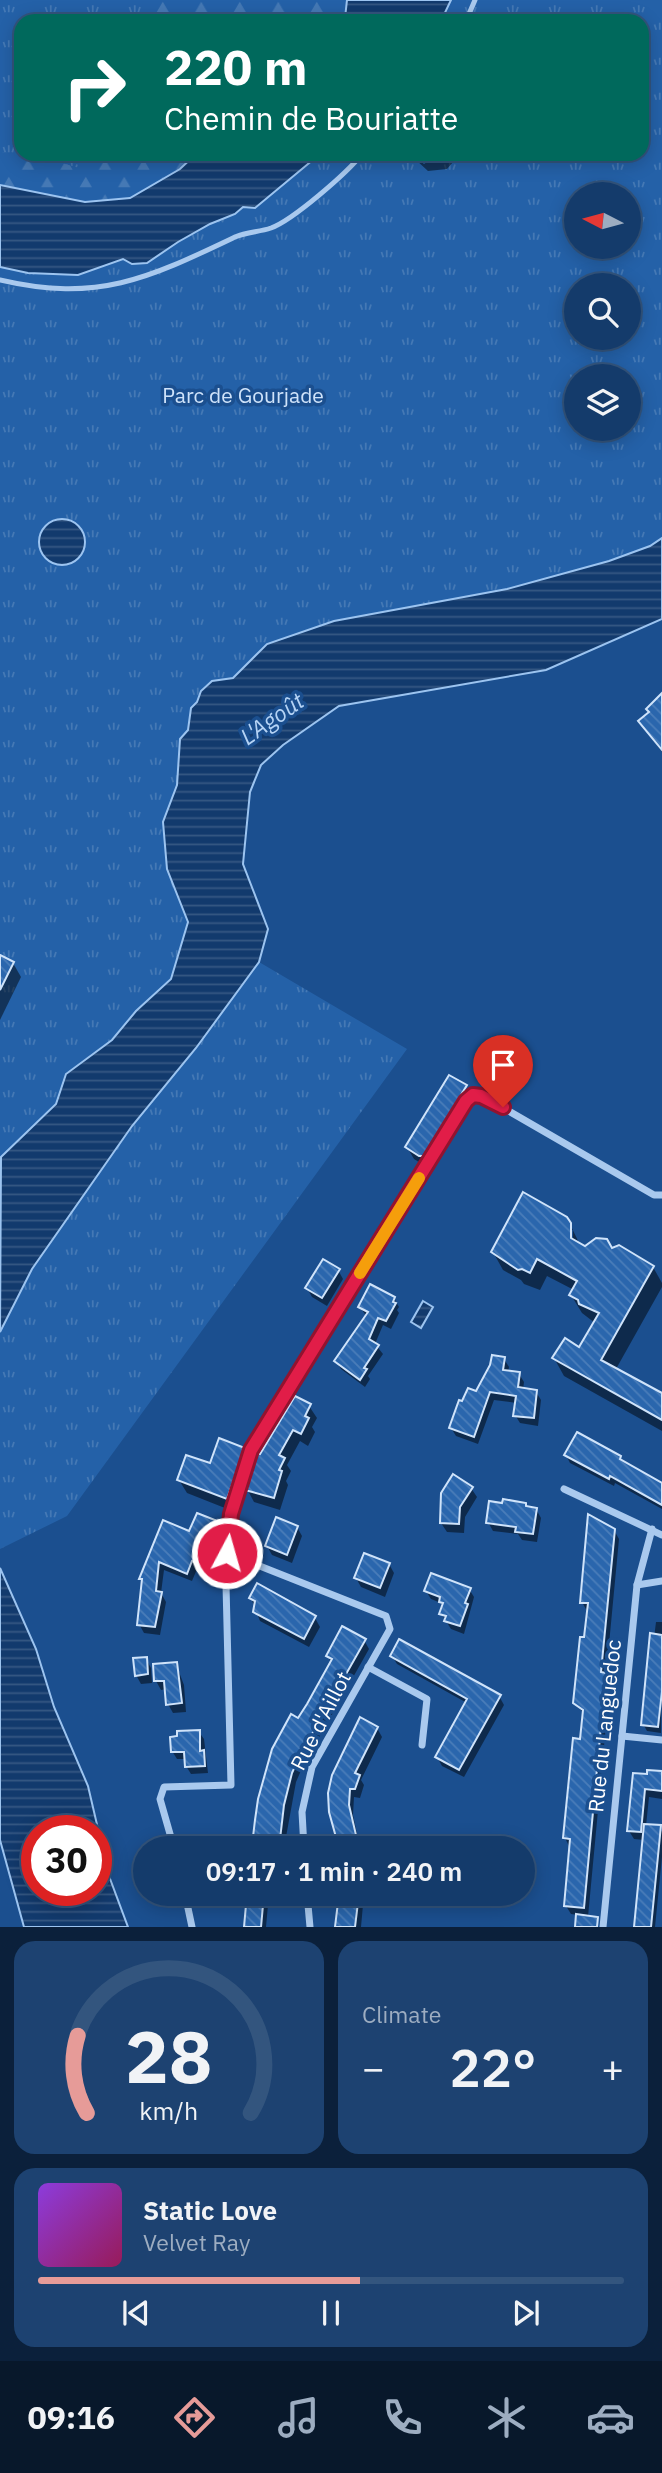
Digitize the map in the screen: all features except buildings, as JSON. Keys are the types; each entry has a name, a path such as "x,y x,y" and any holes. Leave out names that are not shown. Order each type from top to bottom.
{"street":[{"path":"171,1836 160,1799 164,1787 231,1786 227,1553 231,1514 251,1450 466,1101 473,1095 481,1096 658,1195"},
{"path":"564,1489 662,1535"},
{"name":"Rue du Languedoc","path":"603,1927 637,1585 652,1529"},
{"name":"Rue d'Aillot","path":"227,1553 386,1616 390,1629 313,1767 302,1812 303,1836"},
{"path":"637,1585 662,1581"},
{"path":"368,1667 427,1699 422,1745"},
{"path":"622,1736 662,1740"},
{"path":"188,1906 192,1927"},
{"path":"308,1906 310,1927"}],"lane":[{"path":"0,280 74,289 101,287 150,276 239,235 273,228 350,169 356,161"}],"green space":[{"name":"Parc de Gourjade","path":"0,0 662,0 662,538 650,546 609,561 507,589 334,621 267,644 233,678 212,681 201,691 197,702 191,708 188,730 180,739 177,785 163,822 167,869 188,922 171,979 136,1011 112,1040 82,1061 59,1093 56,1104 0,1158"},
{"path":"154,0 347,0 345,14 151,14"},
{"path":"0,152 14,154 14,161 54,161 87,170 102,161 189,161 180,169 130,198 85,202 0,185"},
{"path":"259,962 407,1049 67,1516 0,1549 0,1332 32,1269 132,1126 196,1048"}],"water":[{"path":"347,0 451,0 444,14 345,14"},
{"path":"189,161 312,161 255,208 243,207 235,214 178,242 147,263 132,264 123,259 78,275 28,273 0,267 0,185 85,202 130,198 180,169"},
{"path":"62,519 78,526 85,542 78,558 62,565 46,558 39,542 46,526"},
{"name":"L'Agoût","path":"662,538 662,619 546,670 339,706 283,745 261,765 250,792 243,864 268,929 259,962 196,1048 132,1126 32,1269 0,1332 1,1157 56,1104 66,1074 112,1040 136,1011 171,979 188,922 167,869 163,822 177,785 180,739 188,730 191,708 197,702 201,691 212,681 233,678 267,644 334,621 507,589 609,561 650,546"},
{"path":"423,1301 433,1307 421,1328 411,1322"},
{"path":"0,1568 36,1649 54,1707 88,1786 95,1815 21,1815 21,1906 112,1906 112,1884 128,1927 24,1927 0,1840"}],"slow traffic":[{"path":"360,1273 419,1178"}],"route":[{"path":"227,1553 231,1514 251,1450 466,1101 473,1095 481,1096 503,1107"}]}
